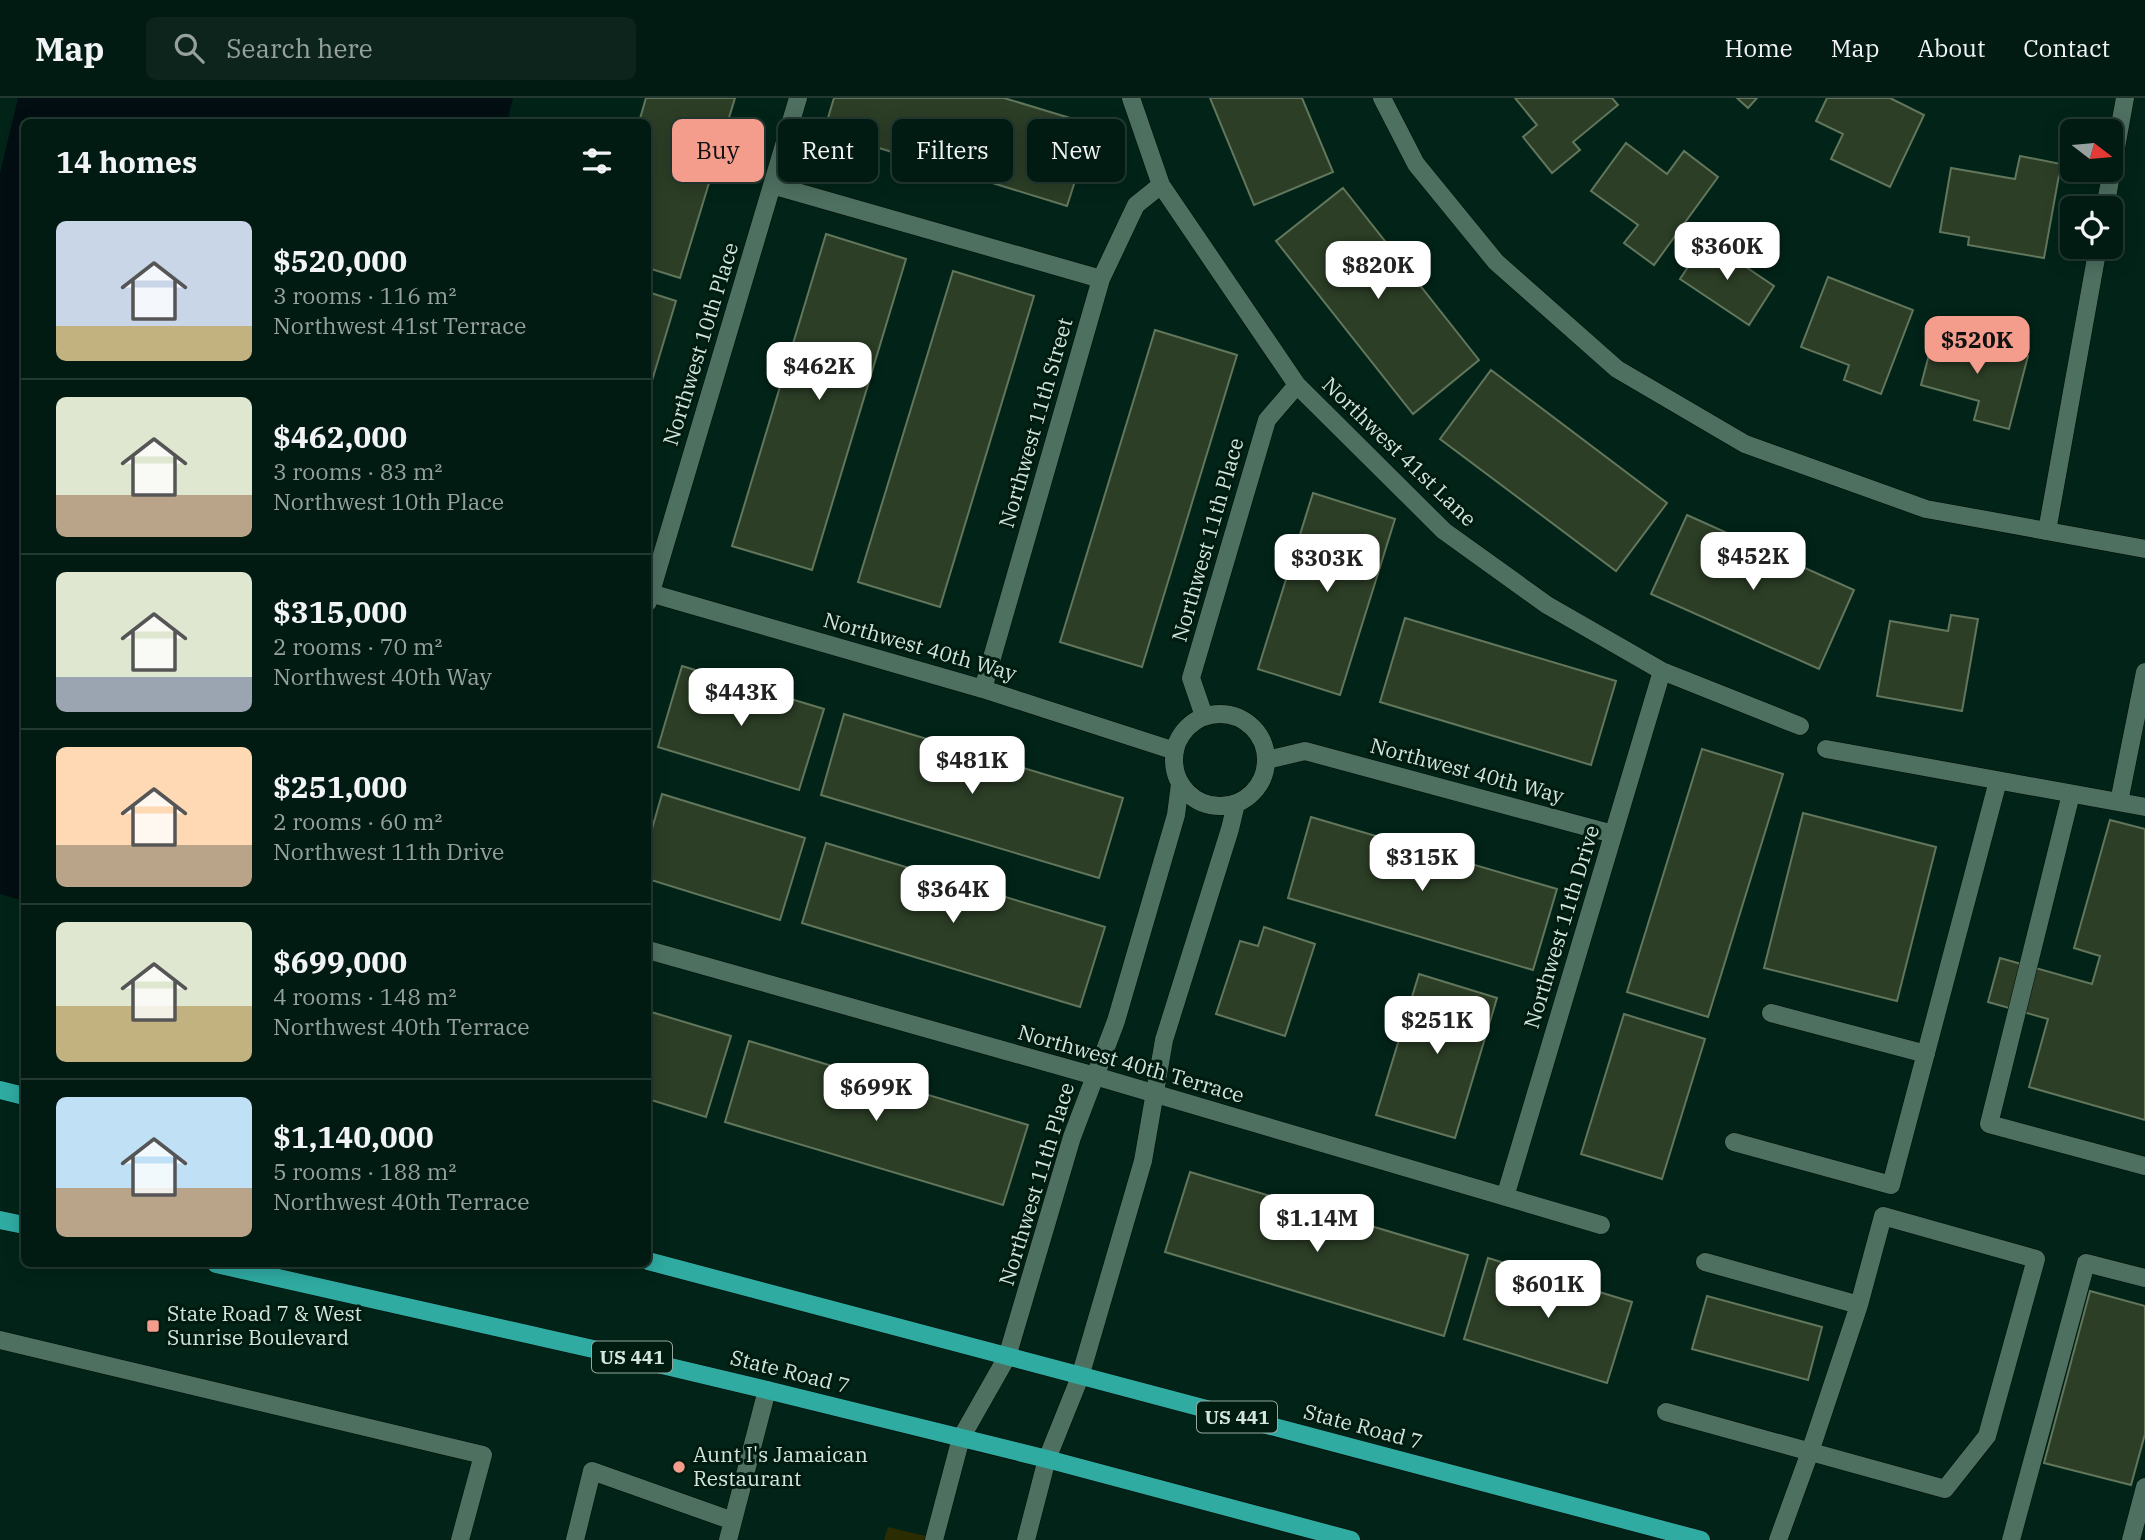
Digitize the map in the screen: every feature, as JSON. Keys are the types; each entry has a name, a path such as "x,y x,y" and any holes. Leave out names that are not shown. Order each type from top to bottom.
{"main road":[{"path":"0,1090 21,1095"},
{"path":"0,1220 21,1224"},
{"name":"State Road 7","path":"651,1262 1701,1540"},
{"name":"State Road 7","path":"229,1267 624,1356 1047,1458 1346,1539"}],"street":[{"name":"Northwest 10th Place","path":"651,590 798,98"},
{"name":"Northwest 41st Lane","path":"1131,98 1161,185 1297,385 1444,531 1548,605 1662,671 1800,726"},
{"path":"1382,98 1416,164 1496,262 1617,369 1745,444 1926,509 2145,550"},
{"path":"2107,196 2125,98"},
{"path":"772,185 1101,279"},
{"name":"Northwest 11th Street","path":"983,688 1101,279 1136,205 1161,185"},
{"path":"2047,531 2096,259"},
{"name":"Northwest 11th Place","path":"1204,716 1191,678 1267,419 1297,385"},
{"name":"Northwest 40th Way","path":"651,598 983,688 1175,751"},
{"name":"Northwest 11th Drive","path":"1505,1197 1662,671"},
{"path":"2119,802 2145,672"},
{"path":"1218,713 1234,715 1247,721 1261,738 1267,760 1265,774 1259,787 1236,804 1220,807 1204,804 1191,796 1180,784 1174,762 1180,736 1190,724 1204,716 1218,713"},
{"path":"1826,749 2145,807"},
{"name":"Northwest 40th Way","path":"1267,760 1305,751 1613,834"},
{"path":"1778,1540 1859,1305 1998,781"},
{"name":"Northwest 11th Place","path":"934,1540 961,1438 1007,1357 1072,1137 1116,1021 1176,815 1180,784"},
{"path":"2071,794 1989,1124 2145,1166"},
{"path":"1026,1540 1047,1458 1080,1377 1143,1161 1164,1040 1236,804"},
{"name":"Northwest 40th Terrace","path":"651,951 1095,1076 1601,1225"},
{"path":"1771,1013 1926,1054"},
{"path":"1734,1142 1891,1185"},
{"path":"1666,1412 1945,1489 1987,1436 2036,1259 1883,1216"},
{"path":"1705,1262 1859,1305"},
{"path":"2011,1540 2086,1262 2145,1278"},
{"path":"0,1340 483,1455 460,1540"},
{"path":"728,1540 767,1390"},
{"path":"575,1540 593,1471 733,1521"},
{"path":"2131,1540 2145,1487"}],"shaded area":[{"path":"18,98 513,98 508,119 21,119 21,900 0,894 0,173"},
{"path":"888,1527 942,1540 884,1540"}],"building":[{"path":"646,98 735,98 729,119 672,119 672,182 709,182 680,278 651,269 651,119 640,119"},
{"path":"834,98 1004,98 1073,119 1027,119 1027,182 1075,182 1067,206 989,182 1013,182 1013,119 892,119 892,152 878,148 878,119 828,119"},
{"path":"1210,98 1302,98 1333,172 1254,205"},
{"path":"1515,98 1612,98 1618,105 1573,142 1580,150 1552,173 1523,137 1537,125"},
{"path":"1737,98 1757,98 1748,108"},
{"path":"1827,98 1890,98 1924,115 1890,187 1831,159 1843,134 1816,121"},
{"path":"1626,143 1667,174 1684,151 1718,177 1654,265 1624,243 1638,225 1591,191"},
{"path":"2020,156 2060,164 2044,258 1968,245 1969,237 1940,232 1951,168 2015,179"},
{"path":"1343,188 1479,360 1413,414 1276,241"},
{"path":"826,234 906,259 812,570 732,546"},
{"path":"1706,240 1774,286 1749,325 1680,279"},
{"path":"953,271 1034,296 940,607 858,582"},
{"path":"1828,277 1913,310 1881,394 1844,380 1849,365 1801,347"},
{"path":"651,293 676,301 651,384"},
{"path":"1155,330 1237,355 1142,667 1060,642"},
{"path":"1935,332 2028,356 2009,429 1974,420 1979,401 1921,385"},
{"path":"1491,370 1667,503 1616,571 1440,439"},
{"path":"1313,493 1395,519 1340,695 1258,669"},
{"path":"1687,515 1854,590 1819,669 1651,594"},
{"path":"1951,615 1978,619 1962,711 1877,696 1890,621 1948,631"},
{"path":"1405,618 1616,681 1591,765 1380,702"},
{"path":"682,666 824,709 799,790 658,747"},
{"path":"844,714 1123,798 1099,878 821,795"},
{"path":"1702,749 1783,774 1708,1017 1627,992"},
{"path":"662,794 805,838 780,920 651,880 651,832"},
{"path":"1803,813 1936,847 1897,1001 1764,968"},
{"path":"1311,817 1557,889 1533,970 1288,898"},
{"path":"2110,820 2145,829 2145,1120 2029,1087 2048,1019 1988,1002 2000,958 2092,984 2100,956 2074,948"},
{"path":"826,843 1105,927 1080,1007 802,923"},
{"path":"1264,927 1315,944 1285,1036 1216,1014 1240,941 1258,946"},
{"path":"1419,974 1497,998 1455,1138 1376,1115"},
{"path":"651,1012 731,1036 706,1117 651,1100"},
{"path":"1624,1014 1705,1039 1662,1179 1581,1154"},
{"path":"749,1041 1028,1125 1003,1205 725,1122"},
{"path":"1190,1172 1468,1255 1444,1336 1165,1252"},
{"path":"1488,1258 1632,1302 1607,1383 1464,1339"},
{"path":"2090,1291 2145,1306 2145,1434 2131,1485 2044,1463"},
{"path":"1707,1296 1822,1327 1808,1380 1692,1349"}],"place":[{"name":"State Road 7 & West Sunrise Boulevard","path":"153,1326"},
{"name":"Aunt I's Jamaican Restaurant","path":"679,1467"}]}
